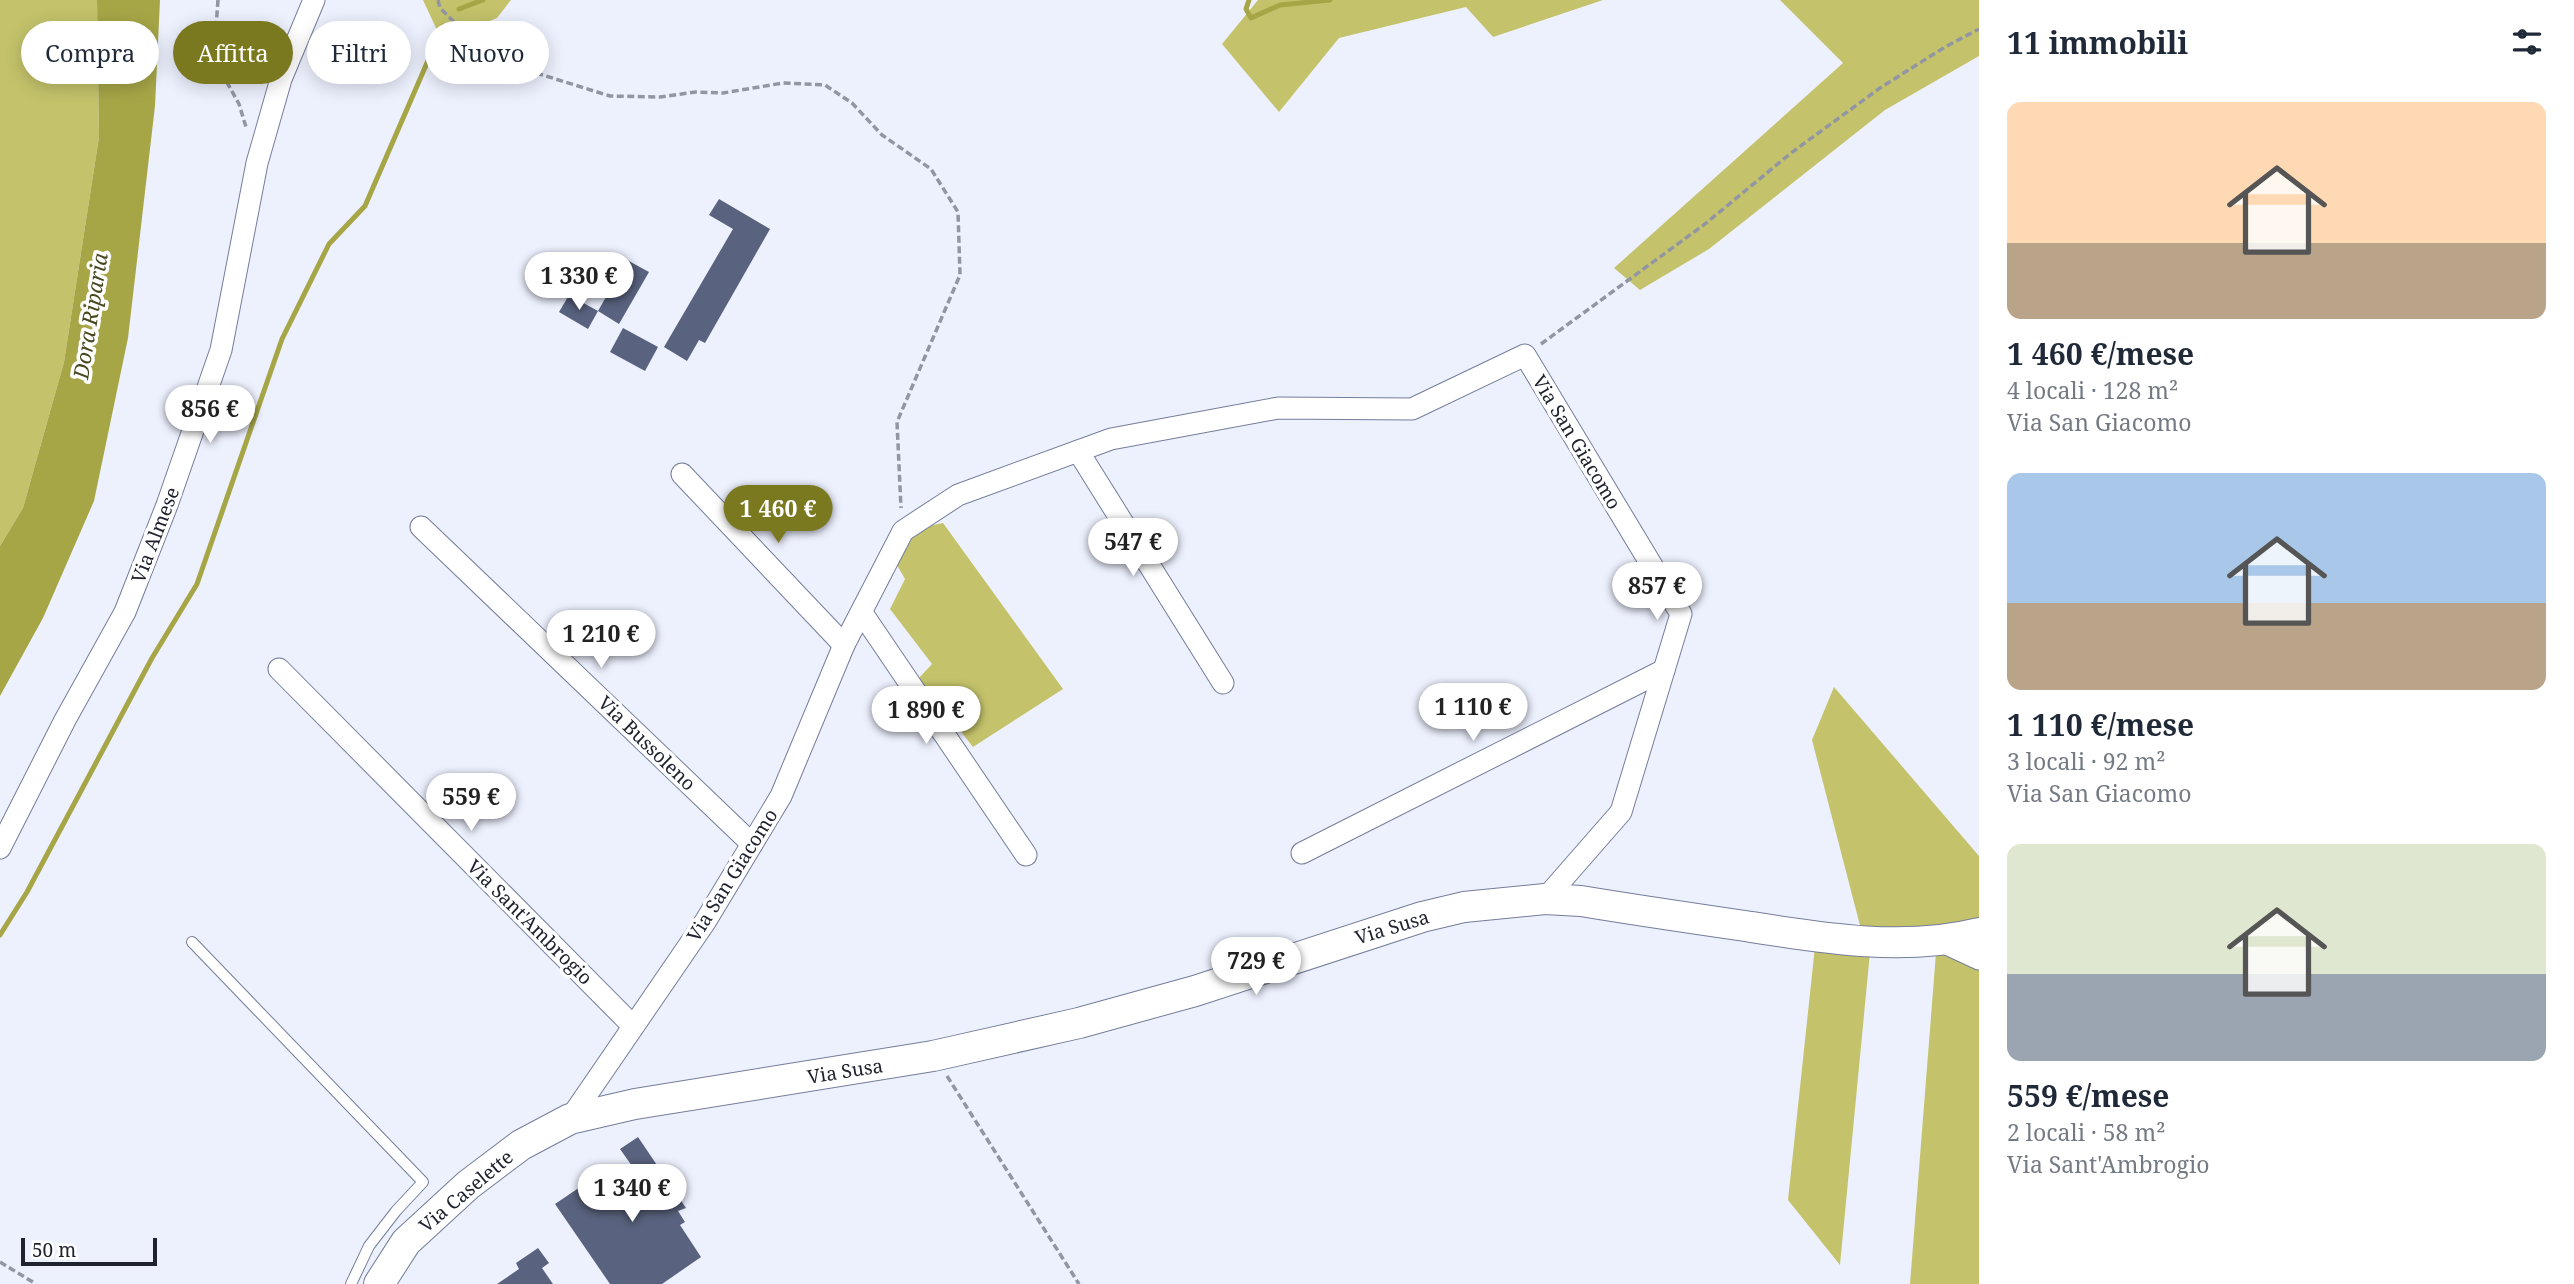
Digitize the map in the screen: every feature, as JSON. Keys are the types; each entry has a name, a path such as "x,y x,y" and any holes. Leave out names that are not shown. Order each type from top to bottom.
{"main road":[{"name":"Via Susa","path":"570,1119 635,1104 933,1056 1147,1005 1422,917 1464,907 1545,900 1581,901 1815,937 1871,942 1938,940 1979,933"},
{"name":"Via Caselette","path":"379,1284 406,1242 468,1185 521,1145 570,1119"}],"street":[{"name":"Via Almese","path":"0,848 65,720 125,612 167,505 221,350 257,163 282,79 314,0"},
{"name":"Via San Giacomo","path":"570,1119 705,922 781,796 844,645 902,531 958,495 1111,439 1278,408 1412,409 1525,355 1681,614 1621,812 1545,900"},
{"path":"1078,451 1223,683"},
{"path":"682,474 844,645"},
{"name":"Via Bussoleno","path":"421,527 752,844"},
{"path":"862,613 1026,855"},
{"name":"Via Sant'Ambrogio","path":"279,669 634,1026"},
{"path":"1302,853 1664,670"},
{"path":"1938,940 1979,959"}],"lane":[{"path":"192,942 423,1182 369,1246 351,1284"}],"path":[{"path":"218,0 216,29 219,68 239,104 246,128"},
{"path":"438,0 440,8 471,39 495,55 530,71 610,96 660,97 695,92 723,93 783,83 825,85 852,103 882,135 930,169 958,212 960,275 897,422 902,531"},
{"path":"1525,355 1705,224 1791,153 1880,88 1979,29"},
{"path":"933,1056 1079,1284"},
{"path":"0,1262 36,1284"}],"shaded area":[{"path":"0,0 97,0 97,21 21,21 21,84 98,84 99,137 64,362 23,508 0,546"},
{"path":"423,0 511,0 497,18 490,21 433,21"},
{"path":"1258,0 1603,0 1493,37 1466,7 1339,38 1279,112 1222,44"},
{"path":"1780,0 1979,0 1979,56 1885,110 1709,249 1640,290 1614,268 1843,63"},
{"path":"943,523 1063,689 973,747 919,678 932,664 890,609 905,579 891,555 903,531"},
{"path":"1834,687 1979,856 1979,1284 1910,1284 1937,940 1871,942 1840,1265 1788,1200 1816,937 1864,941 1812,740"}],"water":[{"path":"97,0 160,0 159,21 97,21"},
{"name":"Dora Riparia","path":"98,84 156,84 128,338 94,501 43,618 0,696 0,546 23,508 64,362 99,137"}],"building":[{"path":"719,199 770,229 705,343 699,340 687,361 664,347 733,229 709,215"},
{"path":"627,260 649,272 619,324 598,311"},
{"path":"569,295 598,311 588,329 559,312"},
{"path":"623,328 658,347 645,371 610,352"},
{"path":"638,1137 686,1208 678,1211 685,1222 680,1225 701,1257 662,1284 610,1284 555,1204 592,1179 604,1196 637,1173 620,1149"},
{"path":"538,1248 549,1263 542,1268 553,1284 497,1284 519,1269 516,1263"}],"waterway":[{"path":"459,9 483,0"},
{"path":"1249,0 1246,9 1251,18 1280,5 1330,0"},
{"path":"0,935 27,892 152,658 197,584 282,339 329,244 365,206 425,68"}]}
